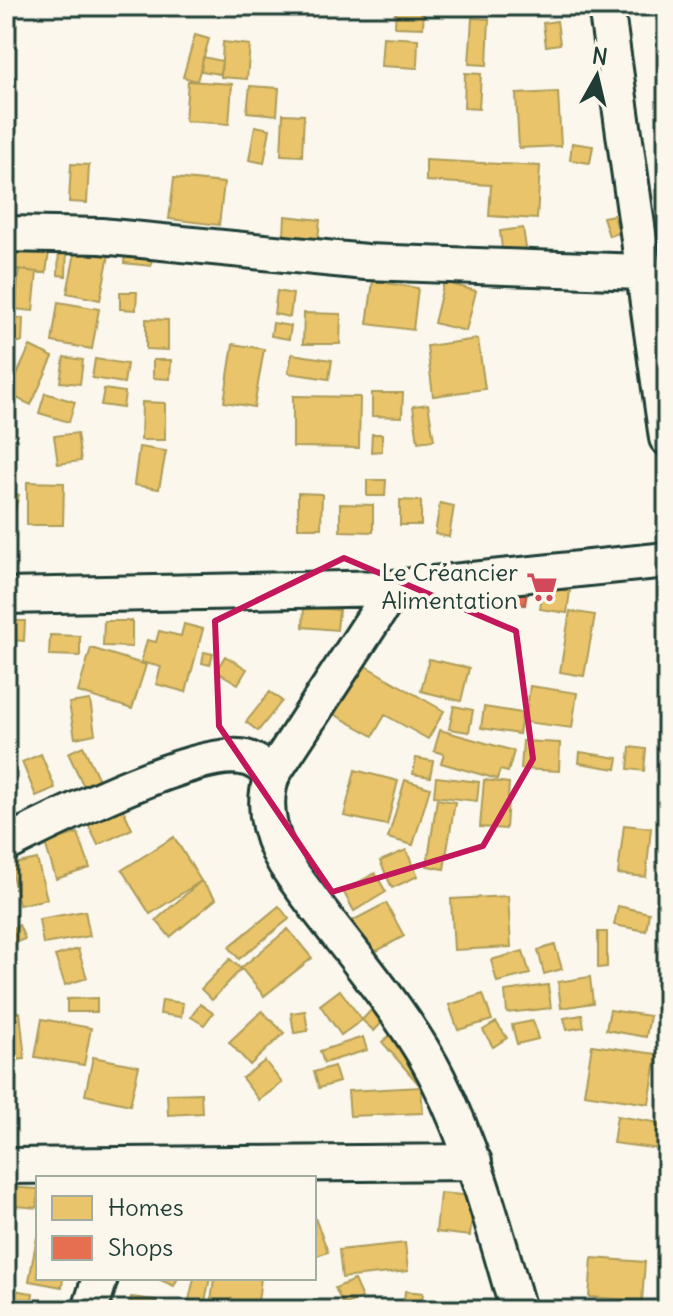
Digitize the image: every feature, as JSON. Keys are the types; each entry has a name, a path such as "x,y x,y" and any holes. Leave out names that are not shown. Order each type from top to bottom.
{"street":[{"path":"606,6 641,272 667,438"},
{"path":"6,234 101,236 366,262 641,272"},
{"path":"6,596 394,588 667,560"},
{"path":"394,588 273,773 266,790 271,836 280,855 437,1077 474,1162 518,1310"},
{"path":"6,844 139,782 209,761 245,757 273,773"},
{"path":"6,1166 136,1173 474,1162"},
{"path":"90,1310 99,1280"}],"highlighted area":[{"path":"344,558 516,631 533,759 483,846 332,892 219,726 215,621"}],"building: Homes":[{"path":"396,6 424,7 423,28 395,27"},
{"path":"472,18 489,19 487,65 469,64"},
{"path":"557,21 560,44 546,46 543,23"},
{"path":"195,35 209,39 197,81 183,77"},
{"path":"383,37 418,39 417,68 381,66"},
{"path":"223,42 250,45 247,79 221,77"},
{"path":"203,57 222,61 220,74 201,71"},
{"path":"465,73 481,74 479,109 464,108"},
{"path":"188,81 232,84 229,124 185,121"},
{"path":"250,86 279,88 277,115 247,112"},
{"path":"558,92 561,146 519,148 516,94"},
{"path":"283,114 304,115 302,156 281,155"},
{"path":"255,126 270,129 264,163 249,160"},
{"path":"572,143 593,146 590,163 570,160"},
{"path":"426,160 540,166 537,219 489,216 491,185 426,181"},
{"path":"71,164 89,165 87,203 69,202"},
{"path":"174,178 224,183 219,225 169,219"},
{"path":"614,215 619,233 609,236 603,217"},
{"path":"285,216 320,220 318,239 284,236"},
{"path":"523,228 527,255 503,258 500,231"},
{"path":"59,245 67,245 66,276 58,275"},
{"path":"126,245 153,248 151,266 124,263"},
{"path":"13,248 49,252 46,273 10,269"},
{"path":"76,248 109,255 100,300 67,293"},
{"path":"19,269 37,272 33,311 15,309"},
{"path":"373,281 418,288 413,330 367,324"},
{"path":"444,282 476,291 466,331 434,323"},
{"path":"277,291 293,294 290,317 274,314"},
{"path":"120,292 137,292 136,310 120,309"},
{"path":"58,302 99,309 92,349 52,342"},
{"path":"304,313 341,314 340,344 303,344"},
{"path":"6,318 23,318 22,342 6,342"},
{"path":"146,319 168,320 168,350 146,349"},
{"path":"273,323 291,326 289,339 271,336"},
{"path":"478,339 485,389 433,396 427,346"},
{"path":"233,344 264,349 254,407 224,402"},
{"path":"30,346 53,357 31,405 8,394"},
{"path":"292,354 332,360 329,379 288,373"},
{"path":"64,357 83,360 80,384 60,382"},
{"path":"95,359 127,364 124,383 92,378"},
{"path":"153,360 171,360 170,379 153,378"},
{"path":"104,389 125,392 123,408 101,405"},
{"path":"45,393 75,402 69,422 39,413"},
{"path":"372,393 403,393 402,417 372,416"},
{"path":"293,396 360,397 359,448 293,447"},
{"path":"142,402 165,403 165,440 141,440"},
{"path":"428,404 434,440 418,442 413,406"},
{"path":"77,433 81,461 58,464 54,436"},
{"path":"372,434 382,434 382,451 371,452"},
{"path":"139,447 166,451 159,489 134,485"},
{"path":"367,480 386,480 385,496 367,496"},
{"path":"27,482 64,483 63,525 27,525"},
{"path":"6,491 19,495 11,523 6,522"},
{"path":"298,493 322,494 321,528 298,528"},
{"path":"400,500 421,501 421,525 400,525"},
{"path":"440,503 454,506 449,537 435,534"},
{"path":"340,504 373,505 373,532 340,531"},
{"path":"543,587 570,591 567,613 540,609"},
{"path":"304,607 339,610 337,630 303,627"},
{"path":"570,611 595,615 584,676 560,672"},
{"path":"12,621 25,621 24,641 11,640"},
{"path":"104,621 132,621 132,647 103,646"},
{"path":"184,624 203,629 186,692 156,684 161,667 141,662 147,640 156,642 159,631 181,636"},
{"path":"50,635 80,636 80,656 49,655"},
{"path":"91,648 146,665 132,709 78,692"},
{"path":"204,652 213,654 210,665 202,663"},
{"path":"225,656 247,669 238,684 216,671"},
{"path":"429,659 469,668 461,701 421,691"},
{"path":"362,664 444,711 428,739 385,715 373,736 334,714"},
{"path":"530,686 577,693 572,728 525,722"},
{"path":"270,692 282,701 258,731 246,722"},
{"path":"90,700 95,734 75,738 69,703"},
{"path":"454,706 473,710 469,732 449,729"},
{"path":"484,707 522,713 519,734 481,728"},
{"path":"440,730 514,751 508,772 500,770 497,779 441,763 444,754 434,751"},
{"path":"523,741 560,743 559,771 521,769"},
{"path":"83,746 102,786 87,793 68,753"},
{"path":"630,747 646,749 644,771 628,769"},
{"path":"580,752 618,758 616,769 579,763"},
{"path":"41,754 55,788 36,796 22,762"},
{"path":"416,758 433,761 430,777 413,774"},
{"path":"355,770 398,781 387,825 344,816"},
{"path":"436,777 479,782 477,801 434,796"},
{"path":"405,780 430,788 413,845 388,838"},
{"path":"484,780 509,783 506,829 480,827"},
{"path":"437,799 455,802 444,869 427,866"},
{"path":"120,802 132,829 98,845 85,818"},
{"path":"624,825 651,828 646,877 618,874"},
{"path":"78,833 90,868 56,879 45,843"},
{"path":"174,837 201,881 150,914 122,870"},
{"path":"406,850 418,876 392,888 380,861"},
{"path":"37,859 47,899 19,905 10,865"},
{"path":"375,873 386,892 354,911 343,891"},
{"path":"201,881 216,899 170,937 156,920"},
{"path":"508,896 511,947 454,950 451,899"},
{"path":"386,903 404,936 366,957 348,923"},
{"path":"279,906 289,919 239,959 229,947"},
{"path":"618,906 649,913 646,931 614,925"},
{"path":"85,911 90,936 43,944 39,919"},
{"path":"19,925 25,939 6,946 6,931"},
{"path":"288,929 312,958 264,996 241,968"},
{"path":"598,932 607,932 607,967 598,968"},
{"path":"667,940 667,976 661,975"},
{"path":"555,945 562,969 544,974 538,950"},
{"path":"78,949 87,978 65,985 55,956"},
{"path":"523,951 530,974 497,982 491,960"},
{"path":"230,959 241,969 212,1000 201,989"},
{"path":"590,977 593,1003 561,1008 558,982"},
{"path":"548,985 551,1008 507,1013 505,991"},
{"path":"340,990 362,1020 341,1035 320,1005"},
{"path":"483,994 492,1020 458,1030 449,1005"},
{"path":"97,998 97,1012 67,1012 67,999"},
{"path":"162,1000 183,1003 181,1017 160,1014"},
{"path":"200,1004 213,1013 204,1025 191,1017"},
{"path":"374,1007 386,1018 374,1031 362,1020"},
{"path":"610,1010 650,1016 646,1037 606,1030"},
{"path":"262,1011 284,1033 250,1065 229,1042"},
{"path":"305,1011 308,1031 294,1033 291,1013"},
{"path":"20,1012 25,1059 6,1061 6,1013"},
{"path":"582,1015 584,1027 567,1030 564,1018"},
{"path":"42,1019 91,1028 84,1065 35,1057"},
{"path":"533,1021 538,1039 517,1044 512,1025"},
{"path":"496,1022 507,1038 493,1047 483,1030"},
{"path":"397,1030 437,1077 423,1089 382,1042"},
{"path":"363,1037 367,1050 324,1063 320,1051"},
{"path":"592,1045 657,1054 649,1104 584,1094"},
{"path":"93,1057 139,1066 130,1105 85,1095"},
{"path":"265,1061 282,1083 259,1100 242,1078"},
{"path":"334,1066 339,1082 319,1088 314,1072"},
{"path":"421,1087 423,1113 350,1116 348,1091"},
{"path":"201,1093 202,1113 168,1115 167,1094"},
{"path":"617,1116 667,1124 667,1150 613,1143"},
{"path":"6,1187 36,1189 36,1208 6,1205"},
{"path":"440,1193 474,1196 470,1236 436,1232"},
{"path":"316,1221 328,1252 316,1256"},
{"path":"36,1242 36,1280 63,1280 62,1287 29,1281"},
{"path":"405,1243 408,1271 342,1278 339,1250"},
{"path":"592,1258 645,1262 642,1301 589,1297"},
{"path":"160,1280 177,1280 174,1286"},
{"path":"194,1280 210,1280 203,1310 187,1309"},
{"path":"214,1280 261,1280 257,1310 210,1310"},
{"path":"354,1280 362,1298 343,1305 335,1288"},
{"path":"6,1289 33,1293 31,1310 6,1310"},
{"path":"405,1291 423,1293 421,1310 403,1310"},
{"path":"131,1297 156,1300 154,1310 130,1310"}],"building: Shops":[{"path":"513,585 528,586 525,605 511,604"}],"place":[{"name":"Le Créancier Alimentation","path":"542,587"}]}
